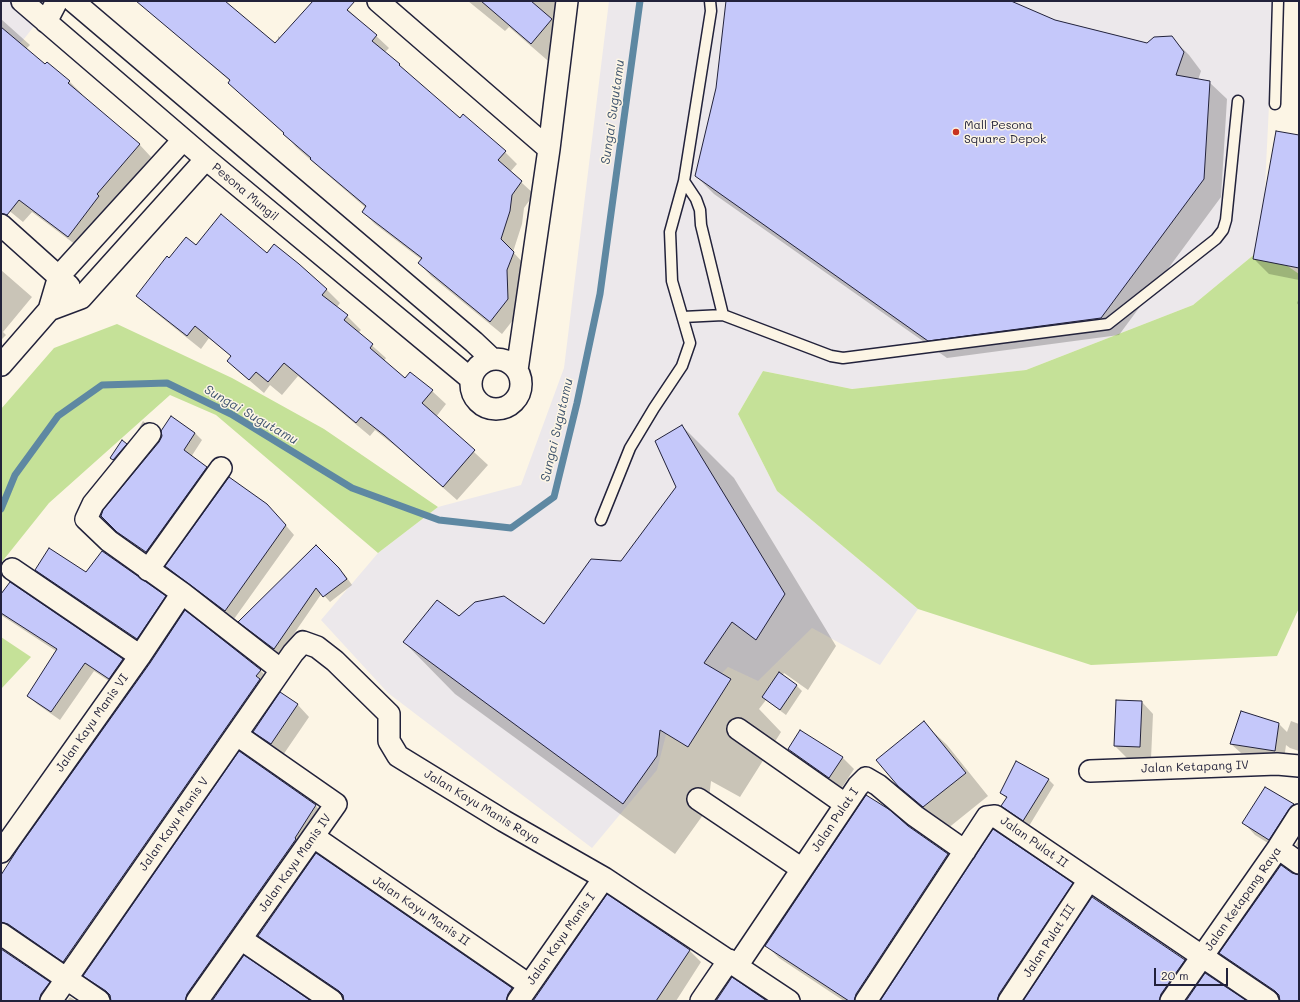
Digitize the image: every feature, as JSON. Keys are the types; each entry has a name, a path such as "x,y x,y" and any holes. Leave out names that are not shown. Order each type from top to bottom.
{"street":[{"name":"Pesona Mungil","path":"22,1 183,140 471,379"},
{"path":"46,22 57,1"},
{"path":"73,1 474,342 492,359"},
{"path":"378,1 549,149"},
{"path":"517,370 549,149 567,1"},
{"path":"1,365 49,310 59,276 183,140"},
{"path":"49,310 81,298 206,159"},
{"path":"1,225 59,276 81,298"},
{"path":"492,359 508,362 517,370 521,386 519,394 508,406 493,409 478,402 473,395 471,387 471,379 473,374 481,364 492,359"},
{"path":"150,434 92,504 86,520 109,541 182,593 281,670"},
{"path":"148,570 221,468"},
{"path":"12,569 140,656"},
{"name":"Jalan Kayu Manis VI","path":"1,852 140,656 182,593"},
{"name":"Jalan Kayu Manis Raya","path":"281,670 303,642 317,646 335,661 389,714 389,741 398,756 504,821 604,878 789,1001"},
{"name":"Jalan Kayu Manis V","path":"51,1001 65,978 281,670"},
{"path":"738,729 845,804"},
{"name":"Jalan Kayu Manis IV","path":"197,1001 336,804 236,735"},
{"name":"Jalan Ketapang IV","path":"1090,771 1277,764 1299,766"},
{"name":"Jalan Pulat I","path":"701,1001 733,963 802,869 845,804 866,778 878,785 915,816 965,851"},
{"path":"698,799 802,869"},
{"name":"Jalan Ketapang Raya","path":"1171,1001 1278,848 1299,815"},
{"name":"Jalan Pulat II","path":"866,1001 987,817 995,816 1268,1001"},
{"name":"Jalan Kayu Manis II","path":"314,837 524,993"},
{"path":"1278,848 1299,862"},
{"name":"Jalan Kayu Manis I","path":"524,993 604,878"},
{"name":"Jalan Pulat III","path":"1009,1001 1088,880"},
{"path":"1,934 99,1001"},
{"path":"241,939 332,1001"}],"lane":[{"path":"601,520 630,448 682,366 690,343 672,281 670,232 684,181 711,10 710,1"},
{"path":"1275,104 1278,1"},
{"path":"683,317 723,314 831,356 843,358 1108,324 1216,239 1223,230 1226,220 1238,101"},
{"path":"684,181 696,200 700,210 701,225 723,314"}],"shaded area":[{"path":"1,1 54,1 1,68"},
{"name":"Mall Pesona Square Depok","path":"609,1 1265,1 1274,3 1262,248 1193,305 1026,370 852,389 763,371 738,414 777,491 918,609 880,665 812,628 758,681 728,667 668,727 657,770 592,848 388,693 321,620 378,553 438,507 521,485 564,368"}],"green space":[{"path":"1262,248 1299,274 1299,608 1277,656 1091,665 918,609 777,491 738,414 763,371 852,389 1026,370 1193,305"},
{"path":"117,324 232,378 324,429 438,507 378,553 216,415 170,395 49,503 1,563 1,409 54,348"},
{"path":"1,637 31,657 1,689"}],"building":[{"path":"136,1 225,1 275,43 313,1 355,1 347,10 377,35 372,41 460,118 463,114 506,151 498,160 522,181 512,195 510,211 501,239 514,252 507,270 508,299 490,322 418,263 422,258 362,212 366,206 283,134 284,133 228,83 230,80"},
{"path":"481,1 531,1 552,19 531,44"},
{"name":"Mall Pesona Square Depok","path":"726,1 1011,1 1055,20 1147,43 1154,37 1172,36 1184,52 1176,75 1210,81 1204,179 1101,318 928,341 695,176 716,88"},
{"path":"1,27 45,64 47,62 70,81 68,83 140,144 97,194 99,196 68,237 19,200 7,215 1,213"},
{"path":"1276,131 1299,135 1299,268 1253,259"},
{"path":"221,214 267,253 274,244 299,264 327,289 322,295 348,315 344,320 373,344 370,348 405,378 410,372 433,390 422,403 475,450 443,487 384,435 361,417 356,423 284,363 268,382 256,372 249,380 227,361 231,356 195,326 187,336 136,296 167,256 169,258 186,237 196,245"},
{"path":"171,416 195,433 184,450 207,467 146,552 117,532 101,516 103,510 159,442 162,436 161,431"},
{"path":"682,425 785,594 756,640 732,622 704,663 731,679 688,747 660,730 657,756 623,804 403,642 437,600 459,616 475,602 504,596 544,624 591,559 621,561 676,487 655,441"},
{"path":"122,440 127,444 113,460 110,458"},
{"path":"229,477 267,504 286,525 225,611 165,566"},
{"path":"316,545 339,568 347,579 323,597 316,588 274,649 238,622"},
{"path":"49,548 86,572 102,551 166,596 137,639 35,570"},
{"path":"10,582 123,659 109,679 85,663 51,712 27,696 57,649 1,613 1,594"},
{"path":"185,610 261,670 256,676 260,679 63,962 8,924 1,922 1,875 19,847 150,663"},
{"path":"779,672 797,685 780,710 762,697"},
{"path":"280,692 298,704 271,744 253,732"},
{"path":"1116,700 1142,701 1140,747 1114,746"},
{"path":"1241,711 1279,723 1275,751 1230,744"},
{"path":"924,721 966,773 923,807 898,786 876,760"},
{"path":"800,730 843,757 829,778 788,749"},
{"path":"239,751 316,805 295,838 296,839 187,994 185,1001 111,1001 110,995 106,991 83,976"},
{"path":"1016,761 1049,779 1023,821 1001,806 1007,797 1000,793"},
{"path":"1265,787 1294,804 1289,809 1269,840 1242,823"},
{"path":"866,795 890,810 908,826 948,854 856,994 854,1001 849,1001 765,946"},
{"path":"993,829 1073,883 999,994 997,1001 880,1001"},
{"path":"316,853 512,988 506,1001 344,1001 343,995 339,991 258,936"},
{"path":"1281,865 1292,873 1299,875 1299,1001 1280,1001 1279,995 1275,991 1219,953"},
{"path":"607,894 690,950 656,1001 533,1001"},
{"path":"1092,897 1185,960 1161,994 1159,1001 1023,1001"},
{"path":"1,949 50,982 41,994 39,1001 1,1001"},
{"path":"244,955 311,1001 212,1001"},
{"path":"1205,973 1247,1001 1186,1001"},
{"path":"732,977 767,1001 716,1001"}],"waterway":[{"name":"Sungai Sugutamu","path":"1,509 15,475 58,416 102,385 167,383 231,414 352,488 439,520 511,528 554,497 577,403 600,294 640,1"}],"place":[{"name":"Mall Pesona Square Depok","path":"956,132"}]}
